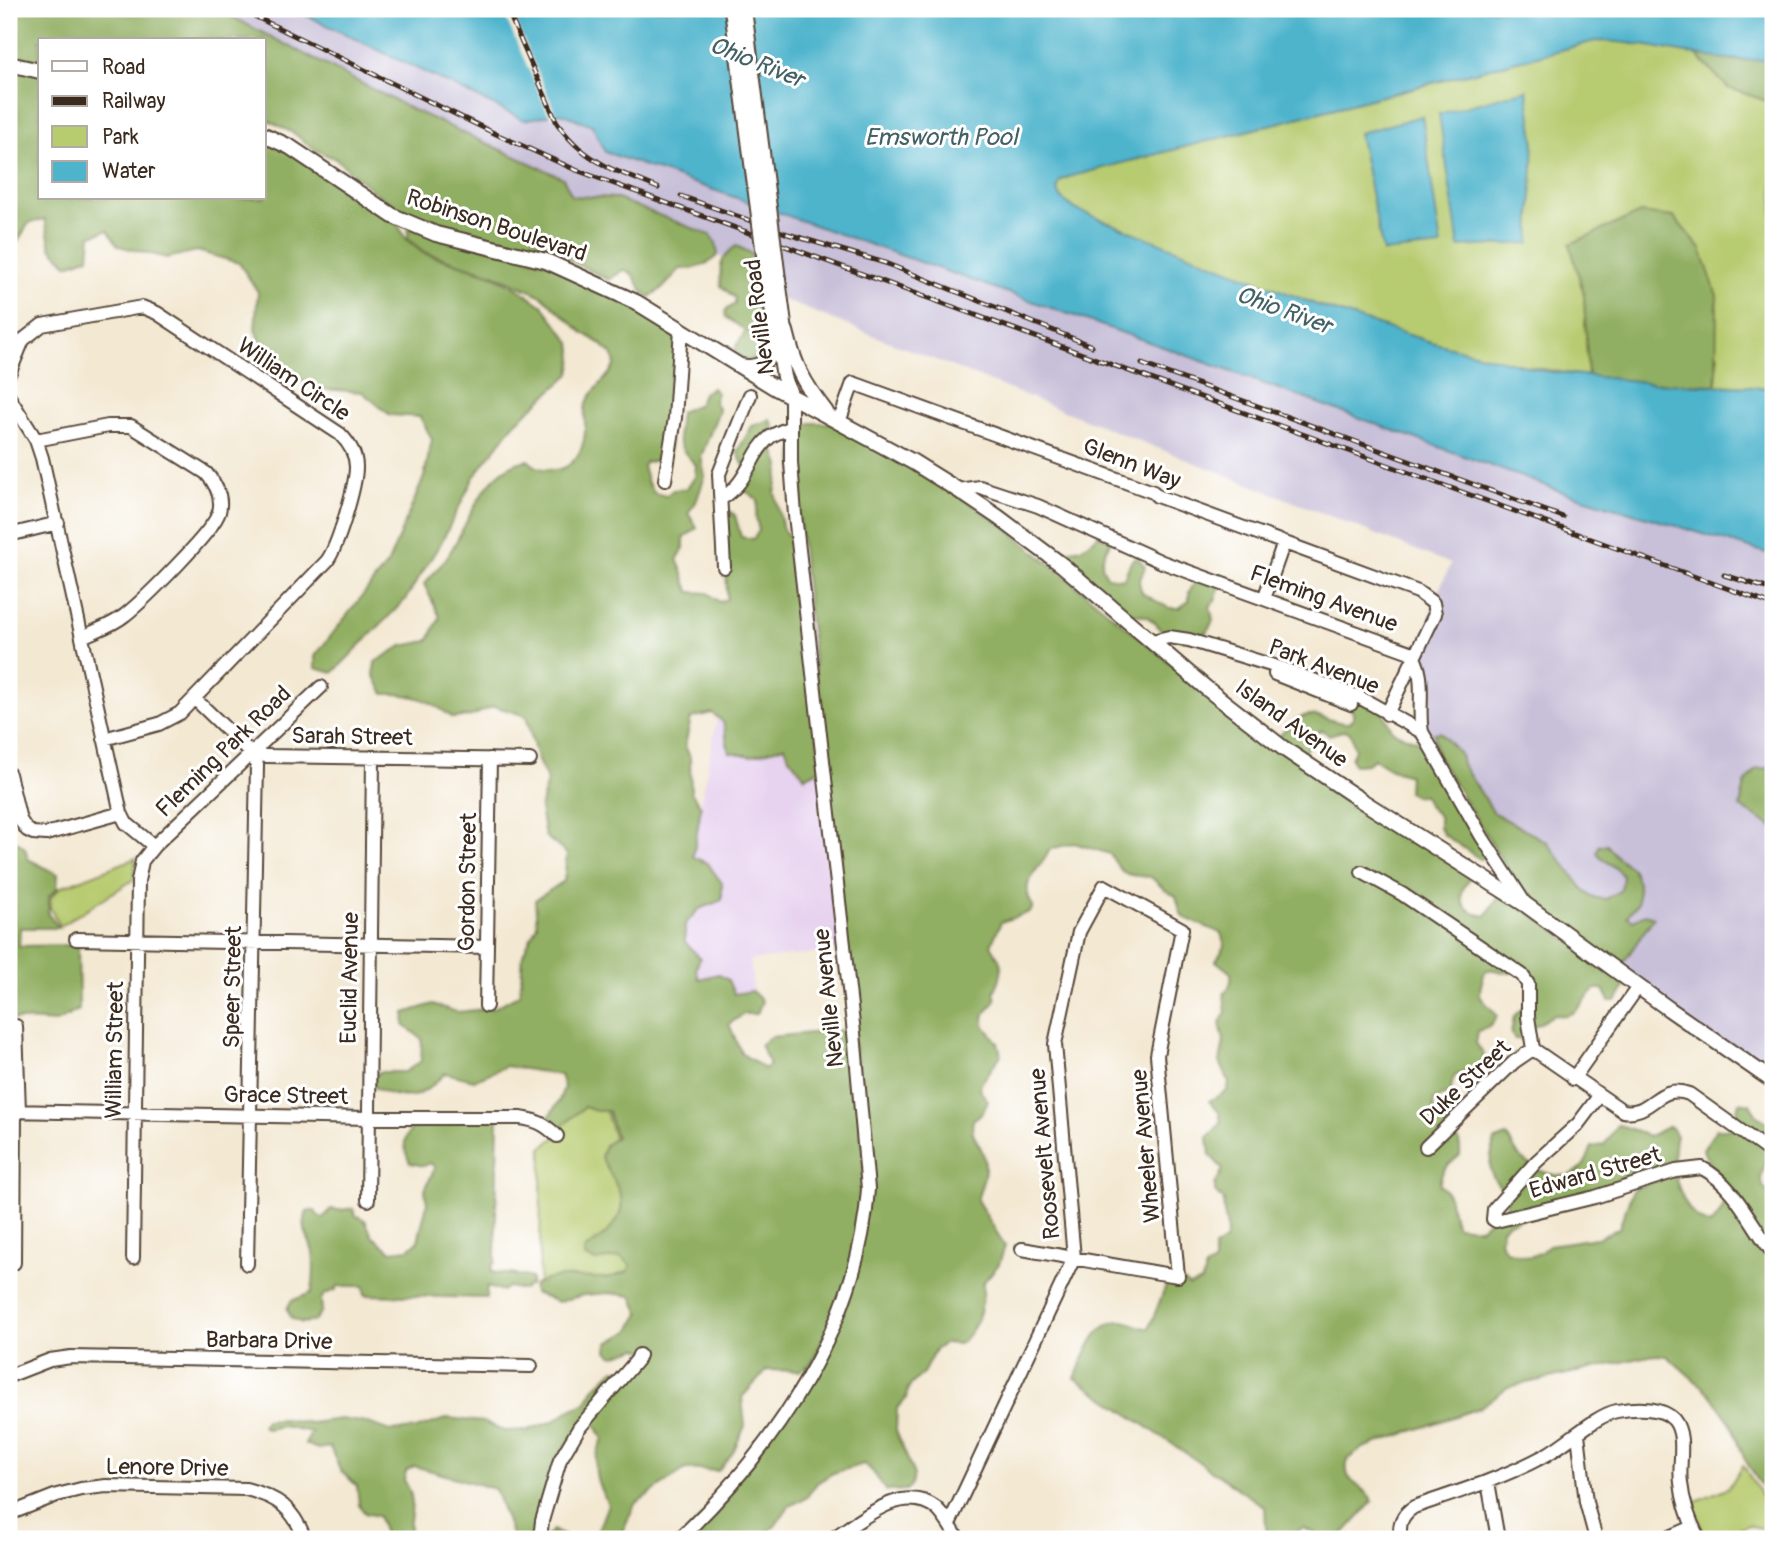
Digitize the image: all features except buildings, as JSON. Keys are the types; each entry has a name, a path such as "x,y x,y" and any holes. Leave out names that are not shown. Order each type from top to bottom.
{"main road":[{"name":"Neville Road","path":"732,9 779,324 784,377 791,397"},
{"name":"Neville Road","path":"744,9 772,278"},
{"path":"9,64 38,71"},
{"name":"Robinson Boulevard","path":"266,136 290,147 393,216 436,234 546,261 636,302 791,397"},
{"path":"732,362 750,367 764,363 773,350 779,324"},
{"path":"779,324 800,375 835,420"},
{"name":"Island Avenue","path":"791,397 958,490 1062,565 1206,688 1283,748 1526,905 1773,1081"}],"street":[{"name":"William Circle","path":"9,374 12,356 23,340 42,325 142,307 157,313 340,434 349,443 354,454 355,480 332,554 180,713 159,724 104,739"},
{"path":"665,480 676,418 681,329"},
{"name":"Glenn Way","path":"835,420 853,383 1400,584 1427,597 1433,603 1435,614 1413,656"},
{"path":"724,567 721,466 750,395"},
{"path":"9,397 36,440 58,523 121,813 127,823 153,846"},
{"name":"Neville Avenue","path":"679,1539 749,1464 792,1403 839,1313 859,1255 866,1214 868,1189 856,1060 791,462 791,397"},
{"path":"36,440 108,426 131,426 206,473 215,484 220,498 219,514 215,523 189,552 124,616 82,637"},
{"path":"721,499 740,484 765,443 791,427"},
{"name":"Fleming Avenue","path":"958,490 980,487 1038,506 1162,562 1404,649 1413,656 1420,677 1419,715 1422,732 1482,837 1526,905"},
{"path":"9,535 58,523"},
{"path":"1264,599 1284,542"},
{"name":"Park Avenue","path":"1152,641 1168,637 1189,640 1284,669 1359,697 1422,732"},
{"path":"1387,714 1413,656"},
{"name":"Park Avenue","path":"1247,659 1281,677 1351,704"},
{"name":"Fleming Park Road","path":"153,846 321,687"},
{"path":"195,699 251,753"},
{"name":"Sarah Street","path":"251,753 265,756 530,760"},
{"name":"Speer Street","path":"247,1265 257,765 251,753"},
{"name":"Euclid Avenue","path":"368,1200 373,757"},
{"name":"Gordon Street","path":"486,1006 490,760"},
{"path":"9,774 20,820 33,834 46,834 121,813"},
{"name":"William Street","path":"133,1258 139,871 142,861 153,846"},
{"path":"1363,872 1402,894 1522,975 1528,984 1532,1049 1573,1079 1623,1111 1633,1113 1646,1108 1665,1092 1677,1089 1689,1094 1773,1154"},
{"name":"Roosevelt Avenue","path":"949,1524 1074,1258 1055,1044 1079,932 1104,886 1182,929"},
{"name":"Wheeler Avenue","path":"1074,1258 1178,1276 1157,1055 1182,929"},
{"path":"76,939 487,947"},
{"path":"1573,1079 1638,986"},
{"path":"13,1263 16,1026"},
{"name":"Duke Street","path":"1426,1147 1514,1062 1532,1049"},
{"name":"Edward Street","path":"1599,1096 1578,1124 1536,1162 1494,1209 1492,1216 1496,1221 1595,1198 1692,1168 1706,1170 1728,1190 1773,1253"},
{"name":"Grace Street","path":"14,1111 520,1118 535,1120 557,1136"},
{"path":"1022,1249 1074,1258"},
{"path":"540,1539 542,1521 560,1460 579,1428 639,1355"},
{"name":"Barbara Drive","path":"9,1376 50,1360 71,1357 531,1366"},
{"path":"1401,1539 1400,1522 1409,1510 1518,1470 1604,1416 1617,1411 1654,1410 1666,1414 1680,1432 1680,1482 1685,1504 1699,1539"},
{"path":"1578,1434 1590,1522 1596,1539"},
{"path":"1488,1482 1498,1539"},
{"name":"Lenore Drive","path":"9,1514 57,1495 106,1486 246,1489 264,1494 283,1504 299,1522 305,1539"},
{"path":"832,1539 876,1510 905,1499 929,1503 938,1510 958,1539"},
{"path":"1665,1539 1693,1527"}],"shaded area":[{"path":"144,9 293,9 524,120 561,113 592,125 605,152 1166,348 1560,491 1773,555 1773,1081 1638,987 1422,732 1418,666 1433,603 1451,564 781,299 778,278 409,142 266,41 266,38 256,38"},
{"path":"800,552 845,950 750,960 754,997 661,1007 748,558"}],"green space":[{"path":"9,9 217,9 413,110 563,178 572,196 615,198 710,235 716,243 718,255 701,266 680,269 664,287 650,297 642,291 628,271 623,270 609,280 562,256 514,243 467,236 419,221 382,198 336,159 313,149 295,134 266,119 266,38 38,38 38,61 9,55"},
{"path":"1595,41 1694,52 1728,88 1773,103 1773,388 1716,385 1718,355 1570,244 1584,295 1588,376 1457,350 1328,309 1077,210 1063,200 1057,190 1060,181 1068,177"},
{"path":"1694,52 1737,61 1773,59 1773,103 1728,88"},
{"path":"9,68 38,73 38,200 266,200 266,138 393,217 407,240 423,253 492,275 543,306 571,343 573,358 570,374 515,423 474,477 442,541 405,600 333,673 315,668 315,656 388,563 424,477 432,439 420,417 390,415 362,392 321,389 277,370 255,330 258,292 239,263 197,251 167,258 118,246 108,230 91,235 89,257 68,265 51,248 45,219 29,223 9,255"},
{"path":"1640,213 1674,217 1701,249 1717,296 1716,385 1653,383 1588,376 1584,295 1570,244"},
{"path":"408,228 546,262 667,323 676,342 669,452 660,460 646,462 643,466 654,493 666,496 673,490 686,489 695,477 696,465 679,442 680,412 699,404 703,393 712,388 717,393 714,401 719,410 701,457 705,476 696,502 688,513 697,528 684,538 684,548 677,560 690,592 708,593 719,602 727,599 725,508 735,515 741,537 753,539 759,531 756,517 758,500 743,489 746,470 737,452 752,426 770,420 774,426 771,431 780,466 775,493 783,530 796,543 821,769 805,777 789,757 785,746 751,756 729,752 723,722 712,713 691,718 685,746 690,757 691,792 701,807 693,857 707,863 722,883 722,900 699,909 685,924 685,942 700,958 696,969 699,979 718,974 728,980 734,994 752,991 762,1001 757,1014 744,1014 729,1024 741,1053 765,1069 770,1064 760,1045 770,1037 852,1029 866,1189 858,1255 812,1363 799,1371 767,1370 742,1397 745,1426 732,1454 718,1471 686,1469 635,1504 619,1539 543,1539 553,1530 574,1538 597,1533 608,1504 596,1472 597,1456 603,1439 591,1416 631,1368 645,1360 645,1351 638,1348 614,1356 607,1351 608,1343 629,1331 640,1314 632,1296 609,1293 584,1295 558,1302 534,1293 533,1286 559,1277 609,1278 628,1271 631,1265 620,1257 596,1261 585,1257 584,1250 611,1228 622,1206 617,1188 601,1157 605,1145 616,1137 608,1111 584,1107 560,1128 551,1124 548,1118 564,1087 560,1075 506,1066 474,1080 445,1073 421,1093 405,1097 375,1088 373,1078 379,1072 405,1072 421,1061 422,1039 404,1025 405,1013 433,1004 457,1012 494,1008 520,994 523,954 537,925 535,900 564,881 567,854 545,836 540,809 547,780 537,759 526,716 494,706 472,716 453,718 421,699 384,694 374,675 375,662 402,646 428,641 440,617 424,584 446,558 489,484 513,465 528,460 541,469 552,470 565,467 576,458 584,439 586,405 615,364 612,354 582,332 542,296 493,274 424,252 408,239"},
{"path":"736,246 749,253 760,272 768,317 765,351 754,359 745,360 735,353 736,346 746,331 726,317 725,311 735,304 735,298 721,286 724,258"},
{"path":"811,423 832,423 911,465 1000,523 1197,685 1474,875 1462,894 1465,906 1470,910 1486,916 1501,892 1620,977 1624,988 1616,1001 1609,1001 1603,989 1596,989 1575,1012 1553,1015 1532,1028 1521,1039 1515,1039 1511,1034 1514,1016 1532,996 1535,985 1533,971 1485,971 1480,994 1497,1017 1490,1026 1478,1031 1476,1043 1484,1055 1483,1061 1474,1070 1455,1076 1451,1091 1434,1101 1433,1107 1456,1134 1460,1147 1460,1155 1446,1168 1440,1180 1440,1185 1450,1199 1457,1226 1480,1228 1506,1207 1508,1195 1496,1182 1491,1171 1494,1141 1507,1136 1518,1155 1531,1166 1549,1174 1567,1175 1582,1167 1592,1147 1604,1145 1617,1125 1649,1136 1670,1126 1676,1136 1673,1169 1508,1223 1502,1229 1500,1241 1506,1251 1529,1257 1540,1253 1549,1245 1608,1234 1619,1228 1633,1189 1674,1175 1691,1211 1710,1225 1718,1216 1725,1198 1724,1185 1703,1150 1716,1129 1728,1129 1739,1123 1736,1113 1739,1102 1750,1104 1757,1116 1773,1125 1773,1154 1767,1154 1761,1178 1764,1189 1773,1194 1773,1505 1744,1458 1731,1423 1709,1393 1667,1356 1654,1355 1508,1387 1479,1408 1363,1448 1348,1459 1347,1474 1373,1501 1339,1539 1319,1539 1315,1533 1303,1528 1298,1531 1295,1539 1271,1538 1266,1528 1265,1507 1075,1378 1098,1333 1113,1322 1123,1321 1149,1328 1170,1276 1178,1277 1189,1286 1201,1282 1205,1268 1214,1263 1214,1248 1225,1241 1227,1229 1224,1200 1215,1192 1215,1185 1223,1169 1210,1155 1208,1137 1221,1123 1219,1112 1209,1101 1227,1091 1229,1082 1220,1062 1224,1041 1220,1023 1226,1012 1224,994 1230,984 1231,973 1216,961 1225,946 1221,933 1185,918 1181,914 1176,896 1151,877 1126,873 1118,867 1110,854 1074,843 1050,849 1029,882 1029,897 1033,907 1030,912 1001,922 991,945 1001,963 1001,973 994,992 994,1002 985,1014 984,1025 998,1043 1001,1055 980,1085 981,1092 988,1101 983,1112 973,1120 972,1130 985,1163 977,1200 1005,1246 999,1264 983,1283 981,1308 971,1332 959,1344 946,1343 935,1350 923,1373 908,1388 906,1399 897,1408 896,1431 914,1475 911,1486 906,1490 887,1491 864,1464 833,1473 817,1483 806,1498 789,1506 775,1526 757,1539 681,1539 750,1465 841,1313 870,1189 793,461 795,433"},
{"path":"1098,535 1111,541 1102,563 1108,577 1123,579 1134,558 1140,560 1145,567 1139,582 1142,593 1169,608 1179,608 1189,601 1189,592 1197,579 1221,583 1215,601 1210,606 1213,620 1208,631 1191,640 1164,635 1147,617 1123,614 1057,559 1062,552 1083,547"},
{"path":"1359,692 1367,693 1395,732 1425,745 1487,852 1486,858 1480,859 1444,835 1439,827 1439,816 1429,807 1424,795 1415,796 1408,791 1409,775 1393,770 1374,759 1367,764 1354,765 1351,758 1355,749 1351,734 1346,730 1329,735 1322,730 1316,733 1301,758 1276,740 1296,720 1307,715 1349,723 1353,719 1353,713 1348,705"},
{"path":"1440,732 1460,754 1462,764 1494,813 1547,842 1586,893 1606,899 1621,890 1623,877 1597,853 1599,846 1607,845 1618,858 1632,868 1638,883 1638,903 1627,916 1633,920 1645,914 1654,917 1619,969 1527,901 1437,755 1434,733"},
{"path":"1772,768 1773,827 1740,807 1745,784 1757,769"},
{"path":"9,835 25,848 28,859 58,874 57,889 49,896 48,914 59,928 20,928 19,946 78,945 79,1010 56,1022 9,1019"},
{"path":"136,858 133,880 60,926 50,908 51,897 61,887"},
{"path":"598,1088 636,1204 635,1287 539,1285 542,1148 559,1134 560,1128"},
{"path":"419,1118 498,1118 495,1262 491,1272 526,1276 531,1278 531,1284 523,1290 508,1287 502,1291 487,1287 486,1298 365,1295 364,1286 338,1286 321,1299 322,1311 314,1321 302,1323 291,1318 287,1309 291,1301 311,1293 313,1284 313,1253 305,1227 307,1211 315,1211 323,1218 331,1209 353,1209 355,1215 365,1220 372,1236 391,1251 409,1249 418,1241 427,1204 425,1190 435,1167 430,1163 424,1166 410,1163 407,1156 405,1139"},
{"path":"614,1369 626,1371 560,1453 543,1495 536,1535 538,1539 513,1539 495,1489 414,1466 406,1471 404,1480 412,1504 412,1539 383,1539 383,1527 378,1516 365,1513 359,1505 357,1486 340,1470 330,1447 318,1449 305,1444 312,1432 283,1426 267,1429 262,1426 265,1420 284,1419 311,1423 341,1419 368,1423 391,1431 416,1429 448,1418 483,1422 504,1431 528,1430 554,1421 586,1403 595,1387"},
{"path":"1743,1465 1773,1516 1773,1531 1747,1525 1713,1539 1706,1539 1692,1503 1729,1487"}],"water":[{"name":"Emsworth Pool","path":"293,9 1014,9 1027,13 1049,9 1773,9 1773,59 1729,59 1595,41 1068,177 1060,181 1057,190 1063,200 1077,210 1325,308 1431,342 1545,371 1653,383 1773,388 1773,555 1560,491 1166,348 605,152 592,125 561,113 524,120"},
{"path":"1527,90 1534,138 1530,243 1459,247 1439,114"},
{"path":"1422,116 1441,246 1383,252 1359,133"}],"pier":[{"path":"502,9 510,9 557,117 551,118"}],"railway":[{"path":"240,9 496,134 576,170 1773,605"},
{"path":"507,9 557,123 583,151 615,171"},
{"path":"607,167 658,188"},
{"path":"681,196 788,234 885,263 1092,346"},
{"path":"1142,364 1563,517"},
{"path":"1724,575 1773,590"}],"water label":[{"name":"Ohio River","path":"757,62"},
{"name":"Ohio River","path":"1284,310"}]}
